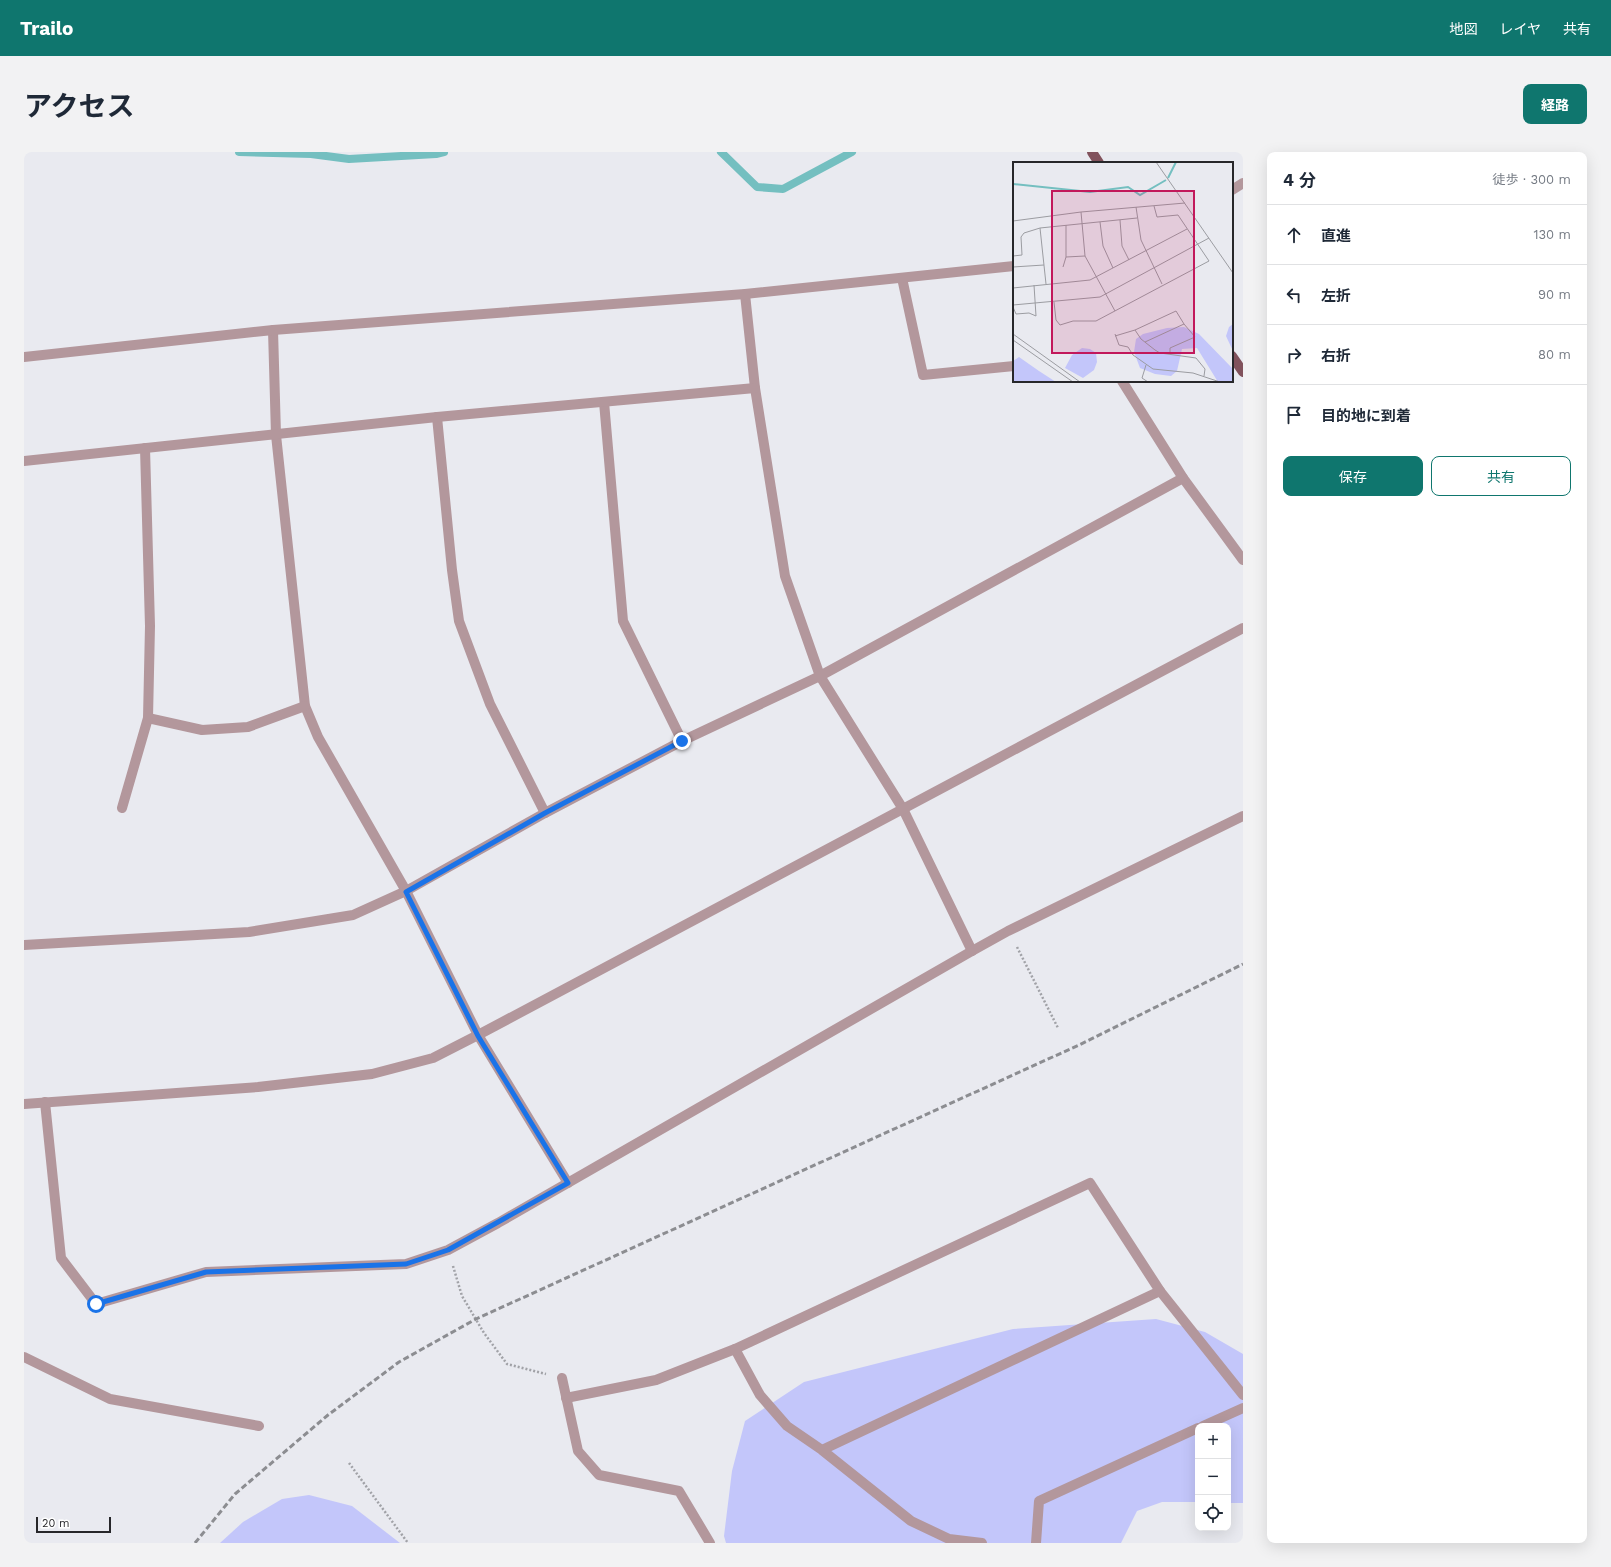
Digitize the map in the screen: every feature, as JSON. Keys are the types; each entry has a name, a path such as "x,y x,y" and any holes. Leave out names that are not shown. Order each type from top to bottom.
{"main road":[{"path":"1092,152 1098,162"},
{"path":"1233,357 1243,372"}],"street":[{"path":"1233,189 1243,183"},
{"path":"24,357 273,330 745,294 1013,266"},
{"path":"902,278 923,375 1013,366"},
{"path":"745,294 755,388 785,576 820,676 903,809 972,950"},
{"path":"273,330 276,435 305,706 318,737 406,892 478,1036 568,1183"},
{"path":"1123,382 1183,478 1243,560"},
{"path":"24,462 437,417 755,388"},
{"path":"604,402 623,621 682,741"},
{"path":"437,417 452,570 459,621 490,704 545,813"},
{"path":"122,808 148,718 150,626 145,448"},
{"path":"24,945 249,932 353,915 406,892 545,813 682,741 820,676 1183,478"},
{"path":"24,1104 258,1087 372,1074 433,1058 478,1036 1243,628"},
{"path":"148,718 202,730 248,726 305,706"},
{"path":"45,1102 61,1258 96,1304 206,1272 406,1264 448,1250 568,1183 972,950 1243,816"},
{"path":"566,1398 656,1380 735,1349 1090,1183 1160,1291 1243,1396"},
{"path":"822,1450 1160,1291"},
{"path":"735,1349 760,1395 787,1426 822,1450 911,1521 949,1539 982,1543"},
{"path":"24,1357 110,1399 259,1426"},
{"path":"562,1378 578,1451 599,1475 679,1491 710,1543"},
{"path":"1210,1423 1243,1408"},
{"path":"1036,1543 1039,1501 1195,1429"}],"path":[{"path":"1008,931 1058,1028"},
{"path":"448,1250 462,1296 484,1333 508,1364 562,1378"},
{"path":"349,1463 408,1543"}],"shaded area":[{"path":"1156,1319 1205,1332 1243,1354 1243,1503 1231,1503 1231,1423 1195,1423 1195,1502 1162,1502 1137,1511 1121,1543 726,1543 724,1536 732,1471 745,1421 804,1382 1013,1329"},
{"path":"309,1495 352,1506 400,1543 220,1543 243,1522 282,1499"}],"waterway":[{"path":"239,152 311,154 349,159 436,154 444,152"},
{"path":"721,152 757,187 783,189 852,152"}],"railway":[{"path":"195,1543 235,1494 328,1415 399,1362 476,1319 1079,1045 1243,964"}],"route":[{"path":"96,1304 206,1272 406,1264 448,1250 498,1224 568,1183 478,1036 406,892 545,813 682,741"}]}
